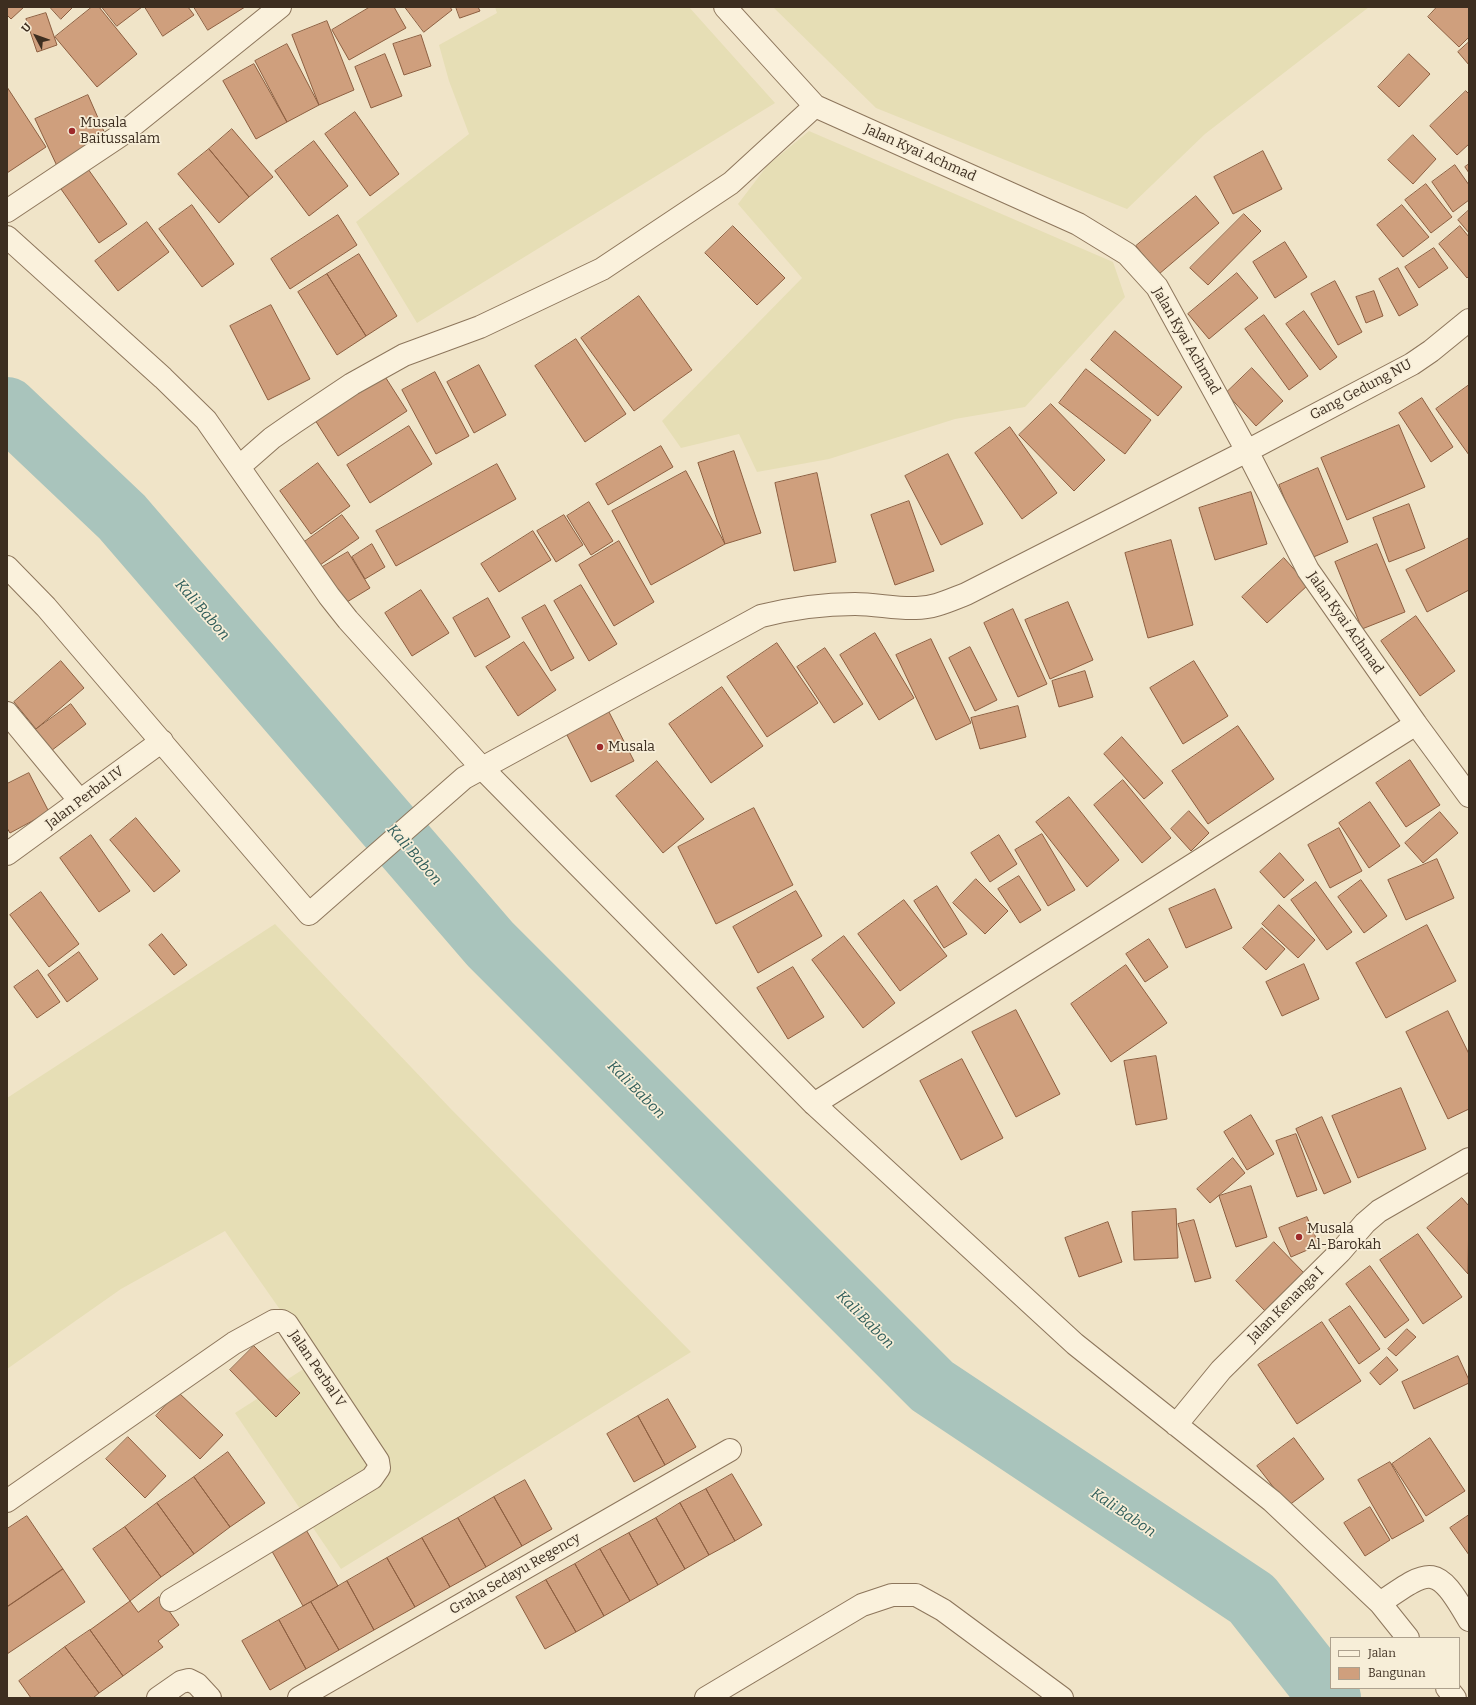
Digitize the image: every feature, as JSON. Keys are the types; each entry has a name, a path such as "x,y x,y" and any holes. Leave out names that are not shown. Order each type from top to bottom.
{"street":[{"path":"7,211 121,135 280,7"},
{"name":"Jalan Kyai Achmad","path":"725,7 815,106 1078,224 1127,254 1157,287 1247,451 1308,570 1416,724 1469,796"},
{"path":"240,466 272,438 295,422 352,384 404,355 480,327 602,269 730,183 815,106"},
{"path":"7,237 163,378 206,420 240,466 329,596 473,773 814,1104 1075,1344 1272,1501 1380,1604 1407,1637"},
{"name":"Gang Gedung NU","path":"162,741 309,914 347,883 473,773 761,616 790,608 829,604 857,604 917,608 939,605 966,594 1247,451 1412,364 1431,351 1469,320"},
{"path":"7,568 46,607 162,741"},
{"path":"7,713 80,801"},
{"path":"814,1104 1416,724"},
{"name":"Jalan Perbal IV","path":"7,854 162,741"},
{"name":"Jalan Kenanga I","path":"1176,1425 1221,1370 1340,1252 1365,1223 1379,1211 1469,1159"},
{"name":"Jalan Perbal V","path":"7,1501 234,1343 274,1321 282,1321 287,1324 378,1462 380,1468 372,1478 171,1600"},
{"name":"Graha Sedayu Regency","path":"299,1698 730,1450"},
{"path":"1380,1604 1410,1582 1428,1576 1438,1578 1446,1585 1469,1620"},
{"path":"706,1698 862,1605 892,1595 916,1595 943,1610 1062,1698"},
{"path":"158,1698 181,1682 189,1680 197,1684 210,1698"},
{"path":"1448,1689 1455,1698"}],"shaded area":[{"path":"495,7 689,7 775,103 417,323 356,222 469,134 449,81 439,45 497,13"},
{"path":"773,7 1369,7 1205,134 1127,209 876,108"},
{"path":"809,131 1113,262 1125,297 1025,407 955,419 829,459 757,472 739,434 681,448 662,421 802,278 738,204 767,166"},
{"path":"275,924 450,1108 691,1352 341,1569 235,1413 316,1361 225,1231 121,1289 7,1369 7,1098"}],"building":[{"path":"7,7 24,7 11,19 7,15"},
{"path":"50,7 73,7 61,19"},
{"path":"92,7 99,7 137,54 97,87 55,37"},
{"path":"102,7 142,7 117,26"},
{"path":"145,7 188,7 194,15 163,36"},
{"path":"194,7 245,7 208,30"},
{"path":"370,7 394,7 406,28 349,60 332,30"},
{"path":"405,7 450,7 452,10 424,32"},
{"path":"456,7 478,7 480,11 460,18"},
{"path":"1437,7 1469,7 1469,37 1459,47 1428,17"},
{"path":"46,13 57,45 37,52 26,19"},
{"path":"327,21 354,90 319,105 292,35"},
{"path":"421,35 431,66 404,75 393,44"},
{"path":"1469,42 1469,65 1458,52"},
{"path":"287,44 319,105 287,122 255,61"},
{"path":"385,54 402,96 371,108 355,67"},
{"path":"1409,54 1430,74 1399,107 1378,87"},
{"path":"254,64 287,122 256,139 223,81"},
{"path":"7,87 46,147 7,173"},
{"path":"1466,91 1469,94 1469,144 1457,155 1430,126"},
{"name":"Musala Baitussalam","path":"88,95 109,143 57,166 35,119"},
{"path":"355,112 399,174 370,196 325,134"},
{"path":"232,129 273,177 249,197 209,149"},
{"path":"1413,135 1436,159 1413,184 1388,160"},
{"path":"314,141 348,186 309,216 275,171"},
{"path":"209,149 249,197 219,223 178,174"},
{"path":"1263,151 1282,189 1233,214 1214,177"},
{"path":"1469,164 1469,173 1465,167"},
{"path":"1455,165 1469,185 1469,200 1453,212 1432,182"},
{"path":"88,169 127,224 99,243 61,189"},
{"path":"1426,184 1452,217 1431,233 1405,200"},
{"path":"1196,196 1219,223 1159,274 1136,246"},
{"path":"192,205 234,264 202,287 159,229"},
{"path":"1402,205 1429,237 1403,257 1377,225"},
{"path":"1469,210 1469,233 1458,220"},
{"path":"1244,214 1261,231 1208,285 1190,268"},
{"path":"338,215 357,245 290,289 271,259"},
{"path":"147,222 169,252 118,291 95,261"},
{"path":"733,226 785,278 757,305 705,253"},
{"path":"1460,226 1469,237 1469,276 1467,278 1439,244"},
{"path":"1285,242 1307,277 1275,298 1253,262"},
{"path":"1434,248 1448,268 1419,288 1405,267"},
{"path":"359,254 397,316 366,336 327,274"},
{"path":"1398,268 1418,305 1399,316 1379,279"},
{"path":"1237,273 1258,298 1209,339 1188,314"},
{"path":"327,274 366,336 337,355 298,292"},
{"path":"1335,281 1362,332 1338,345 1311,294"},
{"path":"1374,291 1383,316 1366,323 1356,297"},
{"path":"639,296 692,370 634,411 581,338"},
{"path":"271,305 310,379 268,400 230,326"},
{"path":"1304,311 1337,357 1320,370 1286,324"},
{"path":"1264,315 1308,376 1289,390 1245,329"},
{"path":"1115,331 1182,387 1158,416 1091,360"},
{"path":"576,339 626,414 585,442 535,366"},
{"path":"479,365 506,415 474,433 447,382"},
{"path":"1252,368 1283,401 1256,426 1226,393"},
{"path":"1086,369 1151,420 1125,454 1059,403"},
{"path":"435,372 469,436 436,454 402,390"},
{"path":"384,375 407,411 338,456 315,420"},
{"path":"1469,385 1469,455 1436,409"},
{"path":"1422,398 1453,447 1431,462 1399,413"},
{"path":"1051,404 1105,460 1074,491 1019,435"},
{"path":"1399,425 1425,487 1347,520 1321,458"},
{"path":"409,426 432,464 370,503 347,465"},
{"path":"1010,427 1057,493 1022,519 975,453"},
{"path":"661,446 673,467 608,505 596,484"},
{"path":"734,451 761,533 725,544 698,463"},
{"path":"948,454 983,524 941,545 905,476"},
{"path":"318,463 350,506 311,534 280,491"},
{"path":"497,464 516,499 396,566 376,531"},
{"path":"1318,468 1348,542 1309,559 1279,485"},
{"path":"686,471 725,544 651,585 612,511"},
{"path":"817,473 836,562 794,571 775,483"},
{"path":"1251,492 1267,544 1215,560 1199,508"},
{"path":"909,501 934,571 895,585 871,515"},
{"path":"589,502 613,541 591,555 567,516"},
{"path":"1409,504 1425,548 1389,562 1373,518"},
{"path":"342,515 359,538 320,565 303,543"},
{"path":"564,515 583,545 556,562 537,531"},
{"path":"533,531 551,560 499,592 481,564"},
{"path":"1469,538 1469,590 1427,612 1406,570"},
{"path":"1171,540 1193,625 1148,638 1125,553"},
{"path":"619,541 654,602 614,626 579,565"},
{"path":"372,544 385,567 365,579 352,557"},
{"path":"1377,544 1405,612 1362,629 1335,562"},
{"path":"348,552 370,588 342,605 319,569"},
{"path":"1284,558 1308,585 1267,623 1242,597"},
{"path":"581,585 617,644 589,661 554,601"},
{"path":"421,590 449,633 412,656 385,613"},
{"path":"488,598 510,637 475,657 453,618"},
{"path":"1068,602 1093,660 1050,679 1025,620"},
{"path":"545,605 574,658 551,671 522,618"},
{"path":"1013,609 1047,684 1018,697 984,623"},
{"path":"1416,616 1455,671 1420,696 1381,641"},
{"path":"875,633 914,698 879,720 840,655"},
{"path":"931,639 971,723 936,740 896,655"},
{"path":"524,642 556,690 518,716 486,667"},
{"path":"777,643 818,703 767,737 727,677"},
{"path":"970,647 997,700 975,711 949,658"},
{"path":"825,648 863,704 834,723 797,667"},
{"path":"61,661 84,688 36,729 14,702"},
{"path":"1194,661 1228,716 1183,744 1150,688"},
{"path":"1085,671 1093,697 1059,707 1052,681"},
{"path":"722,687 763,746 711,783 669,724"},
{"path":"71,704 86,724 47,754 31,733"},
{"path":"1018,706 1026,737 980,749 971,718"},
{"name":"Musala","path":"609,712 634,761 591,782 566,733"},
{"path":"1238,726 1274,779 1208,824 1172,771"},
{"path":"1122,737 1163,783 1144,799 1104,754"},
{"path":"1410,760 1440,805 1406,827 1376,783"},
{"path":"657,761 704,819 663,853 616,796"},
{"path":"29,773 49,812 10,833 7,828 7,784"},
{"path":"1123,780 1171,838 1142,863 1094,805"},
{"path":"1069,797 1119,860 1087,887 1036,822"},
{"path":"1370,802 1400,846 1369,868 1339,823"},
{"path":"754,808 793,885 716,924 678,847"},
{"path":"1189,811 1209,833 1191,851 1171,829"},
{"path":"1440,812 1458,833 1423,863 1405,843"},
{"path":"136,818 180,871 154,892 110,840"},
{"path":"1339,828 1362,871 1330,888 1308,845"},
{"path":"1042,834 1075,890 1048,906 1015,850"},
{"path":"91,835 130,891 99,912 60,858"},
{"path":"999,835 1017,864 990,882 971,853"},
{"path":"1280,853 1304,880 1284,898 1260,872"},
{"path":"1437,859 1454,898 1406,920 1388,880"},
{"path":"1019,876 1041,910 1020,923 998,889"},
{"path":"976,879 1008,911 985,934 953,903"},
{"path":"1361,880 1387,916 1364,933 1338,897"},
{"path":"1316,882 1352,932 1327,950 1291,900"},
{"path":"937,886 967,934 944,948 914,901"},
{"path":"1215,889 1232,928 1186,948 1169,909"},
{"path":"796,891 822,936 758,973 733,927"},
{"path":"41,892 79,944 49,967 10,915"},
{"path":"904,900 947,956 900,991 858,934"},
{"path":"1279,905 1315,940 1298,958 1262,924"},
{"path":"1427,925 1456,981 1386,1018 1356,963"},
{"path":"1262,928 1285,949 1266,970 1243,948"},
{"path":"162,934 187,965 174,975 149,945"},
{"path":"844,936 895,1003 863,1028 812,960"},
{"path":"1149,939 1168,967 1145,982 1126,954"},
{"path":"79,952 98,979 67,1002 48,975"},
{"path":"1304,964 1319,999 1282,1016 1266,982"},
{"path":"1126,965 1167,1023 1111,1062 1071,1004"},
{"path":"793,967 824,1017 788,1039 757,988"},
{"path":"38,970 60,1002 37,1018 14,987"},
{"path":"1016,1010 1060,1094 1016,1117 972,1032"},
{"path":"1448,1011 1469,1054 1469,1109 1448,1119 1406,1032"},
{"path":"1156,1056 1167,1119 1136,1125 1124,1061"},
{"path":"962,1059 1003,1138 961,1160 920,1081"},
{"path":"1401,1088 1426,1149 1358,1178 1332,1116"},
{"path":"1251,1115 1274,1154 1247,1170 1224,1132"},
{"path":"1322,1117 1351,1182 1324,1194 1296,1129"},
{"path":"1296,1134 1317,1190 1297,1197 1276,1141"},
{"path":"1233,1158 1245,1173 1210,1203 1197,1189"},
{"path":"1251,1186 1267,1237 1236,1247 1219,1196"},
{"path":"1462,1198 1469,1206 1468,1274 1427,1228"},
{"path":"1176,1209 1178,1258 1134,1260 1132,1212"},
{"name":"Musala Al-Barokah","path":"1307,1217 1319,1245 1291,1257 1279,1228"},
{"path":"1194,1220 1211,1278 1195,1282 1178,1224"},
{"path":"1108,1222 1122,1262 1079,1277 1065,1238"},
{"path":"1418,1234 1462,1297 1423,1324 1380,1260"},
{"path":"1274,1242 1304,1273 1265,1311 1236,1281"},
{"path":"1370,1266 1409,1320 1385,1338 1346,1284"},
{"path":"1350,1306 1380,1349 1359,1364 1329,1320"},
{"path":"1322,1322 1361,1381 1297,1424 1258,1365"},
{"path":"1407,1329 1416,1337 1396,1356 1388,1349"},
{"path":"254,1346 300,1393 276,1417 230,1370"},
{"path":"1458,1356 1469,1383 1414,1409 1402,1382"},
{"path":"1387,1357 1398,1370 1380,1385 1370,1373"},
{"path":"178,1392 223,1435 200,1459 156,1416"},
{"path":"668,1399 696,1447 665,1465 638,1416"},
{"path":"638,1416 665,1465 634,1482 607,1434"},
{"path":"128,1437 166,1476 145,1498 106,1459"},
{"path":"1294,1438 1324,1479 1288,1506 1257,1466"},
{"path":"1430,1438 1465,1491 1426,1516 1392,1464"},
{"path":"228,1452 265,1503 230,1527 194,1477"},
{"path":"1390,1462 1424,1521 1392,1539 1358,1480"},
{"path":"732,1474 762,1525 735,1541 706,1489"},
{"path":"194,1477 230,1527 194,1554 157,1503"},
{"path":"525,1480 552,1529 522,1546 494,1497"},
{"path":"706,1489 735,1541 709,1555 680,1503"},
{"path":"494,1497 522,1546 486,1567 458,1518"},
{"path":"157,1503 194,1554 161,1577 125,1527"},
{"path":"680,1503 709,1555 685,1569 656,1518"},
{"path":"1370,1507 1390,1540 1365,1556 1344,1523"},
{"path":"1469,1515 1469,1555 1450,1528"},
{"path":"27,1516 63,1569 7,1607 7,1529"},
{"path":"458,1518 486,1567 450,1587 422,1538"},
{"path":"656,1518 685,1569 658,1585 629,1533"},
{"path":"304,1526 338,1586 303,1606 269,1546"},
{"path":"125,1527 161,1577 130,1601 93,1549"},
{"path":"629,1533 658,1585 630,1601 600,1549"},
{"path":"422,1538 450,1587 415,1607 387,1558"},
{"path":"600,1549 630,1601 604,1616 575,1564"},
{"path":"387,1558 415,1607 374,1630 347,1581"},
{"path":"575,1564 604,1616 576,1632 546,1580"},
{"path":"63,1569 85,1602 7,1654 7,1607"},
{"path":"546,1580 576,1632 545,1649 516,1597"},
{"path":"347,1581 374,1630 339,1650 311,1602"},
{"path":"159,1597 179,1625 158,1641 163,1647 123,1676 90,1630 130,1601 138,1612"},
{"path":"311,1602 339,1650 306,1669 279,1620"},
{"path":"279,1620 306,1669 270,1690 242,1641"},
{"path":"90,1630 123,1676 99,1693 65,1647"},
{"path":"65,1647 99,1693 93,1698 31,1698 19,1681"}],"waterway":[{"name":"Kali Babon","path":"7,408 122,517 490,944 932,1386 1252,1599 1330,1698"}],"place":[{"name":"Musala Baitussalam","path":"72,131"},
{"name":"Musala","path":"600,747"},
{"name":"Musala Al-Barokah","path":"1299,1237"}]}
